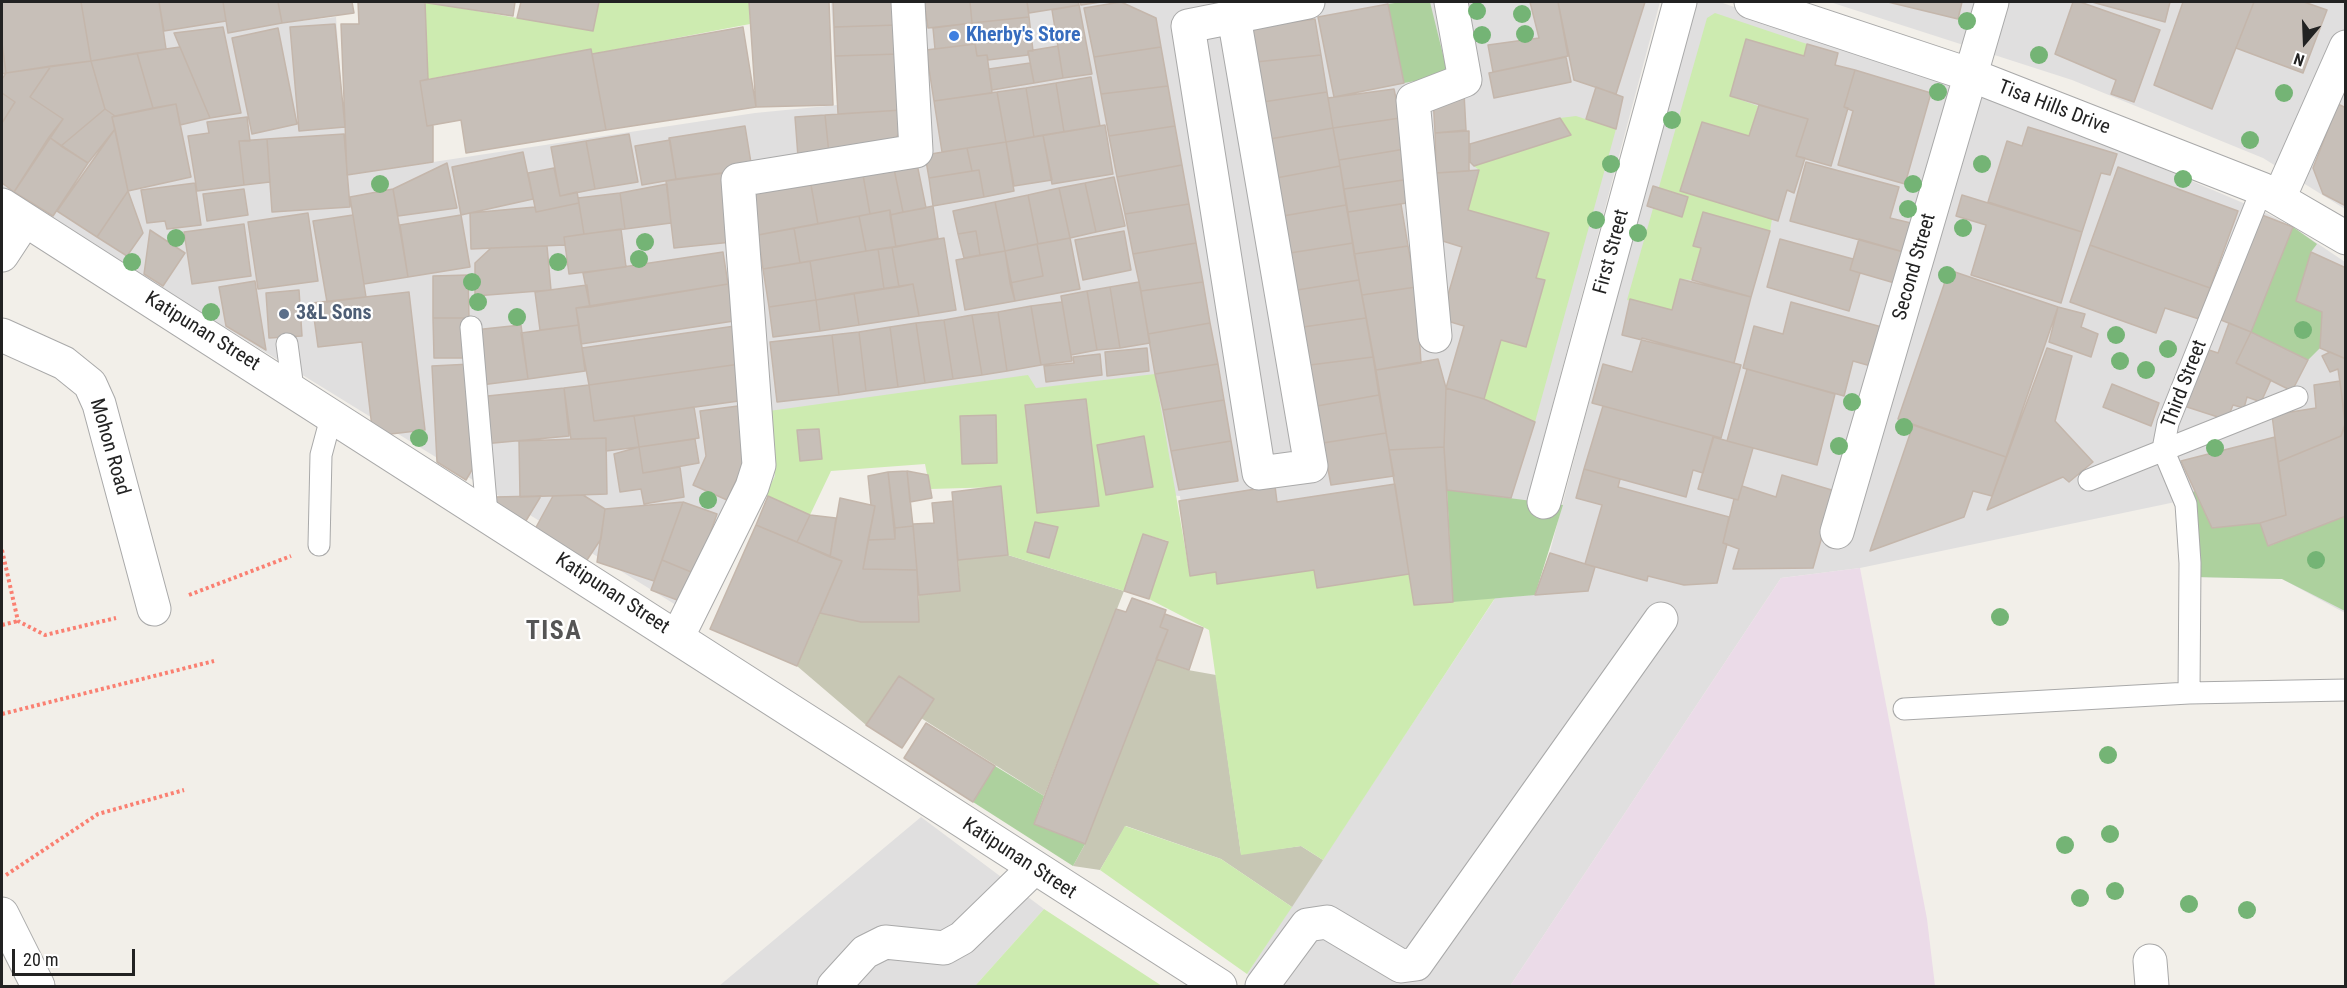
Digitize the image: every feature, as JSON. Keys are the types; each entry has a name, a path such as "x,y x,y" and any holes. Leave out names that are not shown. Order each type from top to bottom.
{"street":[{"path":"678,636 752,487 759,465 738,180 916,151 908,2"},
{"path":"1234,17 1311,466 1259,473 1188,26 1308,2"},
{"path":"1435,336 1413,100 1465,80 1451,2"},
{"name":"First Street","path":"1544,502 1680,2"},
{"name":"Tisa Hills Drive","path":"1751,2 1971,75 2271,194 2346,238"},
{"name":"Second Street","path":"1837,532 1992,2"},
{"name":"Third Street","path":"2271,194 2346,47"},
{"path":"2,255 13,212"},
{"name":"Katipunan Street","path":"13,212 678,636 1220,987"},
{"name":"Mohon Road","path":"2,335 63,363 90,384 99,404 154,609"},
{"path":"1262,987 1307,925 1317,922 1327,922 1401,966 1416,964 1661,619"},
{"path":"834,987 865,952 885,942 944,948 953,943 1001,902 1033,868"},
{"path":"2,914 38,987"}],"lane":[{"name":"Third Street","path":"2189,693 2190,563 2186,504 2163,449 2168,423 2271,194"},
{"path":"471,327 487,514"},
{"path":"287,344 293,389"},
{"path":"2089,480 2297,397"},
{"path":"319,545 321,455 332,414"},
{"path":"1904,709 2189,693 2346,690"}],"path":[{"path":"2,625 18,621 45,635 154,609 319,545"},
{"path":"2,550 18,621"},
{"path":"2,714 214,661"},
{"path":"2,878 98,814 184,790"}],"shaded area":[{"path":"2,2 278,2 282,23 336,17 348,175 755,113 837,105 831,2 1660,2 1501,598 1539,594 1693,2 1720,2 2016,106 2262,211 2293,227 2345,262 2345,613 2282,579 2190,577 2185,500 1860,568 1781,578 1510,986 1268,986 1247,974 1494,600 1414,605 1409,574 1317,588 1314,570 1217,584 1190,576 1180,496 1047,486 769,411 775,476 702,621 2,190"},
{"path":"1830,2 2345,2 2345,209 2263,158 2072,80"},
{"path":"1008,555 1124,591 1044,796 921,718 934,699 899,676 866,725 797,666 820,613 861,622 919,622 919,595 960,591 958,560"},
{"path":"1860,568 1927,919 1935,986 1510,986 1781,578"},
{"path":"1156,659 1188,670 1216,675 1241,854 1301,846 1323,860 1292,907 1221,859 1126,826 1100,870 1073,866 1085,844"},
{"path":"921,817 1044,909 975,986 719,986"}],"green space":[{"path":"425,2 593,31 599,2 749,2 750,24 592,54 591,49 428,79"},
{"path":"1430,2 1448,75 1404,83 1388,4"},
{"path":"1715,13 1807,44 1804,56 1746,39 1730,96 1758,106 1749,136 1702,122 1681,191 1772,219 1770,231 1703,212 1693,245 1701,248 1692,280 1680,279 1672,310 1627,300 1707,18"},
{"path":"1576,116 1616,129 1535,422 1484,399 1501,340 1526,347 1545,281 1536,278 1549,234 1468,210 1479,170 1474,166 1570,135 1560,118"},
{"path":"2293,227 2317,244 2311,252 2296,301 2322,312 2320,348 2308,360 2251,332"},
{"path":"1155,374 1190,576 1216,572 1218,584 1314,570 1317,588 1409,574 1414,605 1495,598 1323,860 1301,846 1241,855 1209,630 1149,599 1168,541 1143,534 1124,591 1008,555 1001,487 930,489 925,464 831,471 810,515 765,495 775,476 769,411 1028,375 1036,388"},
{"path":"1447,490 1563,505 1535,595 1453,602"},
{"path":"2195,491 2260,523 2269,546 2345,516 2345,611 2282,579 2196,577 2187,495"},
{"path":"995,766 1044,796 1034,824 1085,844 1073,866 973,802"},
{"path":"1125,826 1221,859 1292,907 1247,974 1100,870"},
{"path":"1044,909 1162,986 975,986"}],"building":[{"path":"2,2 81,2 91,61 6,73 2,43"},
{"path":"81,2 159,2 166,49 91,61"},
{"path":"159,2 223,2 226,21 164,31"},
{"path":"223,2 278,2 282,23 228,33"},
{"path":"278,2 352,2 354,13 282,23"},
{"path":"358,2 425,2 428,79 420,81 427,126 433,125 433,162 347,175 341,24 359,24"},
{"path":"421,2 515,2 513,16"},
{"path":"521,2 599,2 593,31 517,18"},
{"path":"749,2 829,2 833,105 756,107"},
{"path":"833,2 897,2 898,25 834,27"},
{"path":"924,2 970,2 972,23 928,28"},
{"path":"970,2 1027,2 1029,17 972,23"},
{"path":"1027,2 1078,2 1079,5 1029,13"},
{"path":"1080,2 1101,2 1081,5"},
{"path":"1121,2 1156,18 1161,47 1094,57 1084,8"},
{"path":"1530,2 1558,2 1568,56 1493,72 1488,45 1539,38"},
{"path":"1558,2 1645,2 1616,94 1574,80"},
{"path":"1888,2 1962,2 1958,19"},
{"path":"2073,2 2080,2 2160,30 2134,102 2111,94 2116,80 2055,54"},
{"path":"2092,2 2170,2 2165,22"},
{"path":"2183,2 2254,2 2212,109 2154,85"},
{"path":"2254,2 2304,2 2327,10 2303,73 2236,48"},
{"path":"1388,4 1404,83 1334,97 1318,17"},
{"path":"1079,5 1092,74 1063,78 1052,10"},
{"path":"1029,17 1033,51 1028,51 1028,55 988,60 987,55 977,56 972,23"},
{"path":"1315,19 1321,55 1256,62 1250,28"},
{"name":"Kherby's Store","path":"972,23 975,44 935,49 933,28"},
{"path":"335,24 345,127 299,131 290,27"},
{"path":"898,25 899,54 835,56 834,27"},
{"path":"223,27 241,113 210,118 174,33"},
{"path":"743,27 756,107 606,130 592,54"},
{"path":"278,28 297,124 252,134 232,38"},
{"path":"1746,39 1804,56 1807,44 1838,53 1835,65 1855,70 1844,107 1848,108 1831,166 1796,156 1808,119 1730,96"},
{"path":"2,43 6,73 2,74"},
{"path":"975,44 977,56 987,55 992,93 934,101 926,50"},
{"path":"1058,46 1063,78 1034,83 1028,51"},
{"path":"180,47 210,118 180,125 176,104 153,108 137,53"},
{"path":"1161,47 1168,86 1101,94 1094,57"},
{"path":"591,49 606,130 466,153 461,120 427,126 420,81"},
{"path":"137,53 153,108 115,116 105,109 91,61"},
{"path":"899,54 902,110 838,114 835,56"},
{"path":"1321,55 1327,92 1263,102 1256,62"},
{"path":"1566,57 1571,82 1494,98 1489,73"},
{"path":"91,61 105,109 61,146 49,137 63,119 30,97 51,66"},
{"path":"1030,63 1034,83 992,90 989,69"},
{"path":"51,66 30,97 63,119 14,192 2,183 2,123 15,102 2,93 2,79 6,73"},
{"path":"1855,70 1931,93 1905,184 1838,165 1853,111 1844,107"},
{"path":"1091,77 1100,126 1064,132 1056,83"},
{"path":"1056,83 1064,132 1034,137 1026,88"},
{"path":"1168,86 1175,126 1109,136 1101,94"},
{"path":"1596,87 1623,97 1616,129 1586,119"},
{"path":"1026,88 1034,137 1006,142 997,92"},
{"path":"1394,89 1400,118 1333,128 1328,98"},
{"path":"997,92 1006,142 942,152 934,101"},
{"path":"1327,92 1333,128 1270,139 1263,102"},
{"path":"2,93 15,102 2,123"},
{"path":"1464,93 1466,130 1435,133 1433,96"},
{"path":"176,104 191,177 128,191 112,117"},
{"path":"2338,104 2346,108 2346,206 2323,194 2313,168"},
{"path":"1759,105 1808,119 1796,156 1805,158 1794,193 1787,190 1778,221 1680,191 1702,122 1749,136"},
{"path":"105,109 115,116 112,117 115,129 88,163 61,146"},
{"path":"902,110 903,127 889,149 829,154 825,115"},
{"path":"825,115 829,154 798,157 795,117"},
{"path":"247,117 250,141 239,141 244,185 197,191 188,136 209,133 207,122"},
{"path":"1400,118 1405,149 1339,160 1333,128"},
{"path":"1560,118 1571,135 1474,166 1470,162 1470,144"},
{"path":"1105,125 1113,174 1052,184 1043,135"},
{"path":"745,126 752,169 676,179 669,138"},
{"path":"1175,126 1182,165 1117,177 1109,136"},
{"path":"2028,127 2117,154 2110,175 2101,173 2082,232 1988,202 2007,141 2022,146"},
{"path":"1333,128 1340,166 1276,178 1270,139"},
{"path":"115,129 128,191 97,237 57,211"},
{"path":"1469,131 1469,171 1436,173 1435,133"},
{"path":"344,134 350,207 272,212 267,139"},
{"path":"629,134 638,182 595,189 586,141"},
{"path":"1043,135 1052,180 1014,186 1006,142"},
{"path":"49,137 88,163 53,216 14,192"},
{"path":"267,139 270,182 244,185 239,141"},
{"path":"670,140 676,179 642,185 635,146"},
{"path":"586,141 595,189 560,196 551,147"},
{"path":"1006,142 1014,191 984,197 979,170 972,171 967,148"},
{"path":"967,148 972,171 929,178 925,155"},
{"path":"1405,149 1410,179 1344,189 1339,160"},
{"path":"523,152 533,199 461,215 452,167"},
{"path":"1806,162 1899,187 1890,218 1915,224 1907,253 1790,221"},
{"path":"447,163 457,208 398,216 393,189"},
{"path":"917,164 926,208 903,212 894,169"},
{"path":"1182,165 1189,204 1125,214 1117,177"},
{"path":"1340,166 1346,205 1283,216 1276,178"},
{"path":"2118,167 2238,211 2210,288 2090,245"},
{"path":"554,168 560,196 577,192 579,203 536,212 528,173"},
{"path":"894,169 903,212 890,215 890,210 870,214 863,175"},
{"path":"979,170 984,197 933,206 929,178"},
{"path":"1479,170 1468,210 1549,233 1536,278 1545,280 1526,347 1501,340 1484,399 1446,388 1464,326 1441,319 1462,247 1433,238 1436,173"},
{"path":"724,173 732,242 674,248 666,181"},
{"path":"863,175 870,214 818,224 811,185"},
{"path":"1114,177 1125,226 1096,232 1085,183"},
{"path":"1410,179 1413,202 1348,212 1344,189"},
{"path":"195,183 201,225 167,229 165,221 147,223 141,190"},
{"path":"1085,183 1096,232 1070,238 1059,188"},
{"path":"667,184 671,223 625,229 620,193"},
{"path":"811,185 818,224 758,235 751,194"},
{"path":"1653,186 1688,197 1682,217 1647,206"},
{"path":"1059,188 1070,238 1038,244 1028,195"},
{"path":"244,189 248,215 207,221 203,194"},
{"path":"393,189 408,277 364,284 350,197"},
{"path":"128,191 143,233 127,256 97,237"},
{"path":"620,193 625,229 584,234 578,198"},
{"path":"1028,195 1038,244 1005,251 995,202"},
{"path":"1962,195 2082,232 2061,303 1971,275 1986,225 1956,216"},
{"path":"995,202 1005,251 980,255 976,231 958,234 953,211"},
{"path":"579,203 584,234 564,237 565,245 471,249 470,213 535,207 536,212"},
{"path":"1189,204 1196,243 1133,254 1125,214"},
{"path":"1401,204 1408,246 1354,254 1348,212"},
{"path":"1346,205 1353,243 1290,253 1283,216"},
{"path":"933,206 938,238 896,247 890,215"},
{"path":"890,210 896,247 866,251 859,216"},
{"path":"1703,212 1770,231 1751,297 1692,280 1701,248 1693,246"},
{"path":"308,213 318,281 258,289 248,222"},
{"path":"353,215 366,297 327,302 313,221"},
{"path":"461,215 470,267 408,277 400,225"},
{"path":"2262,215 2293,227 2251,332 2221,320"},
{"path":"859,216 866,251 800,263 794,228"},
{"path":"244,224 251,276 192,284 184,232"},
{"path":"794,228 800,263 763,269 758,235"},
{"path":"621,229 626,267 569,274 564,237"},
{"path":"150,230 185,253 163,286 144,274"},
{"path":"976,231 980,255 964,258 958,234"},
{"path":"1124,231 1131,270 1083,280 1075,240"},
{"path":"944,238 956,310 919,316 913,284 899,287 892,247"},
{"path":"1070,238 1080,289 1015,301 1010,283 1043,276 1037,244"},
{"path":"1780,239 1853,259 1850,270 1860,273 1849,311 1767,287"},
{"path":"1859,239 1907,253 1898,284 1850,270"},
{"path":"1196,243 1203,282 1141,291 1133,254"},
{"path":"1353,243 1359,280 1297,290 1290,253"},
{"path":"1037,244 1043,276 1010,283 1005,251"},
{"path":"2090,245 2210,288 2199,319 2165,308 2156,333 2070,302"},
{"path":"547,246 551,290 475,296 475,263 491,248"},
{"path":"1408,246 1416,287 1362,295 1354,254"},
{"path":"892,247 899,287 884,289 878,249"},
{"path":"878,249 884,289 816,300 810,261"},
{"path":"1005,251 1015,301 965,310 956,260"},
{"path":"723,252 728,284 590,307 583,273"},
{"path":"2311,252 2346,268 2346,359 2320,348 2322,312 2296,301"},
{"path":"810,261 816,300 769,307 763,269"},
{"path":"1949,270 2058,307 2006,457 1898,419"},
{"path":"468,275 469,318 433,318 433,276"},
{"path":"1680,279 1751,297 1734,363 1622,335 1630,299 1672,310"},
{"path":"1359,280 1366,318 1303,327 1297,290"},
{"path":"255,281 266,350 226,326 219,287"},
{"path":"1139,282 1150,343 1120,348 1110,287"},
{"path":"1203,282 1210,323 1148,334 1141,291"},
{"path":"728,284 734,321 581,344 576,308"},
{"path":"913,284 919,316 859,325 854,293"},
{"path":"587,285 590,307 576,308 579,325 540,330 535,292"},
{"path":"1110,287 1120,348 1097,350 1087,291"},
{"path":"1416,287 1421,363 1376,370 1362,295"},
{"name":"3&L Sons","path":"299,290 302,336 269,338 266,293"},
{"path":"1087,291 1097,350 1071,355 1061,296"},
{"path":"409,292 425,430 373,436 362,342 318,347 312,303"},
{"path":"854,293 859,325 820,331 816,300"},
{"path":"816,300 820,331 773,337 769,307"},
{"path":"1062,302 1072,361 1041,365 1031,306"},
{"path":"1791,302 1889,329 1878,368 1853,361 1844,396 1743,368 1754,326 1783,334"},
{"path":"1031,306 1041,365 1007,371 998,312"},
{"path":"2058,307 2085,314 2081,327 2098,334 2091,357 2049,342"},
{"path":"998,312 1007,371 982,375 972,315"},
{"path":"972,315 982,375 953,379 944,320"},
{"path":"433,318 469,318 469,358 434,358"},
{"path":"1366,318 1373,357 1310,365 1303,327"},
{"path":"944,320 953,379 925,383 916,323"},
{"path":"916,323 925,383 898,387 890,327"},
{"path":"1210,323 1218,364 1155,374 1148,334"},
{"path":"2229,323 2251,332 2236,363 2271,380 2261,402 2247,397 2244,408 2233,405 2227,420 2184,406 2209,350 2218,353"},
{"path":"521,325 528,379 481,385 474,330"},
{"path":"579,325 585,371 528,379 521,333"},
{"path":"735,326 740,364 589,385 582,348"},
{"path":"890,327 898,387 866,391 859,332"},
{"path":"859,332 866,391 839,395 832,335"},
{"path":"2251,332 2308,360 2292,391 2236,363"},
{"path":"832,335 839,395 777,402 770,342"},
{"path":"1642,338 1741,365 1721,438 1592,403 1603,364 1632,372"},
{"path":"1147,348 1149,371 1107,376 1105,352"},
{"path":"2047,348 2072,356 2055,421 2093,462 2069,482 2063,477 1987,510"},
{"path":"2330,352 2346,359 2346,424 2338,369 2330,372 2322,356"},
{"path":"1100,354 1102,375 1046,382 1044,366 1074,363 1073,357"},
{"path":"1373,357 1379,395 1317,406 1310,365"},
{"path":"1438,359 1446,388 1444,447 1389,450 1376,370"},
{"path":"471,364 476,463 466,480 437,462 432,366"},
{"path":"740,364 746,400 594,421 589,385"},
{"path":"1218,364 1224,400 1163,410 1155,374"},
{"path":"1747,369 1835,394 1817,465 1727,441"},
{"path":"2340,381 2345,424 2341,436 2278,462 2272,415 2316,408 2314,385"},
{"path":"2112,384 2159,403 2151,426 2103,407"},
{"path":"589,385 594,421 634,416 639,447 606,451 606,438 571,439 564,388"},
{"path":"564,388 569,436 483,444 478,397"},
{"path":"1446,388 1484,399 1535,422 1511,498 1447,490 1444,447"},
{"path":"1379,395 1386,433 1323,443 1317,406"},
{"path":"1086,399 1099,506 1037,513 1025,405"},
{"path":"1224,400 1231,441 1171,451 1163,410"},
{"path":"738,406 746,459 727,500 693,485 706,456 700,411"},
{"path":"1603,406 1714,436 1703,473 1693,470 1686,497 1584,469"},
{"path":"694,407 699,438 639,447 634,416"},
{"path":"996,415 997,463 962,464 960,416"},
{"path":"2346,424 2346,516 2268,546 2260,523 2286,515 2278,462 2341,436"},
{"path":"1913,425 2006,457 1992,496 1973,491 1964,517 1870,551"},
{"path":"819,429 822,459 800,461 797,430"},
{"path":"1386,433 1394,476 1331,485 1323,443"},
{"path":"1144,436 1153,487 1106,495 1097,445"},
{"path":"1713,437 1753,448 1738,500 1698,489"},
{"path":"2275,437 2286,515 2260,523 2212,528 2181,461"},
{"path":"606,438 607,494 520,497 519,441"},
{"path":"695,439 699,463 643,473 639,447"},
{"path":"1231,441 1238,481 1179,490 1171,451"},
{"path":"639,447 643,473 680,467 684,497 644,504 641,489 620,492 614,454"},
{"path":"1444,447 1453,602 1414,605 1389,450"},
{"path":"1584,469 1620,479 1618,487 1729,517 1723,543 1727,544 1717,583 1684,585 1648,576 1647,581 1585,564 1602,505 1576,498"},
{"path":"907,471 913,526 895,528 888,472"},
{"path":"907,471 928,475 932,498 910,502"},
{"path":"888,472 895,539 868,540 875,506 871,505 868,476"},
{"path":"1782,475 1835,491 1813,568 1733,569 1739,549 1723,543 1734,499 1738,500 1742,486 1776,497"},
{"path":"1395,484 1409,574 1317,588 1314,570 1217,584 1216,572 1190,576 1179,501 1275,486 1277,502"},
{"path":"1001,486 1008,555 958,560 952,492"},
{"path":"583,495 605,509 601,539 585,563 534,531 553,496"},
{"path":"541,496 524,524 491,502 494,497"},
{"path":"768,496 810,515 797,542 756,525"},
{"path":"840,498 875,506 863,569 917,570 919,622 861,622 820,613 842,561 830,557"},
{"path":"953,501 960,591 919,595 913,524 934,523 932,503"},
{"path":"683,502 717,514 696,574 662,560"},
{"path":"683,502 654,581 597,562 605,509"},
{"path":"810,515 836,518 830,557 797,542"},
{"path":"1035,522 1058,527 1049,558 1027,552"},
{"path":"756,525 842,561 797,666 710,629"},
{"path":"913,526 917,570 863,569 868,540 895,539 895,528"},
{"path":"1143,534 1168,542 1149,599 1124,591"},
{"path":"1550,553 1595,567 1588,591 1535,595"},
{"path":"662,560 696,574 685,603 651,590"},
{"path":"1132,598 1166,610 1160,627 1168,630 1085,844 1034,824 1116,609 1126,612"},
{"path":"1165,614 1203,628 1189,670 1156,659 1168,630 1160,627"},
{"path":"899,676 934,699 902,748 866,725"},
{"path":"926,723 995,766 973,802 904,758"}],"place":[{"name":"Kherby's Store","path":"954,36"},
{"name":"3&L Sons","path":"284,314"}],"district":[{"name":"TISA","path":"554,632"}]}
